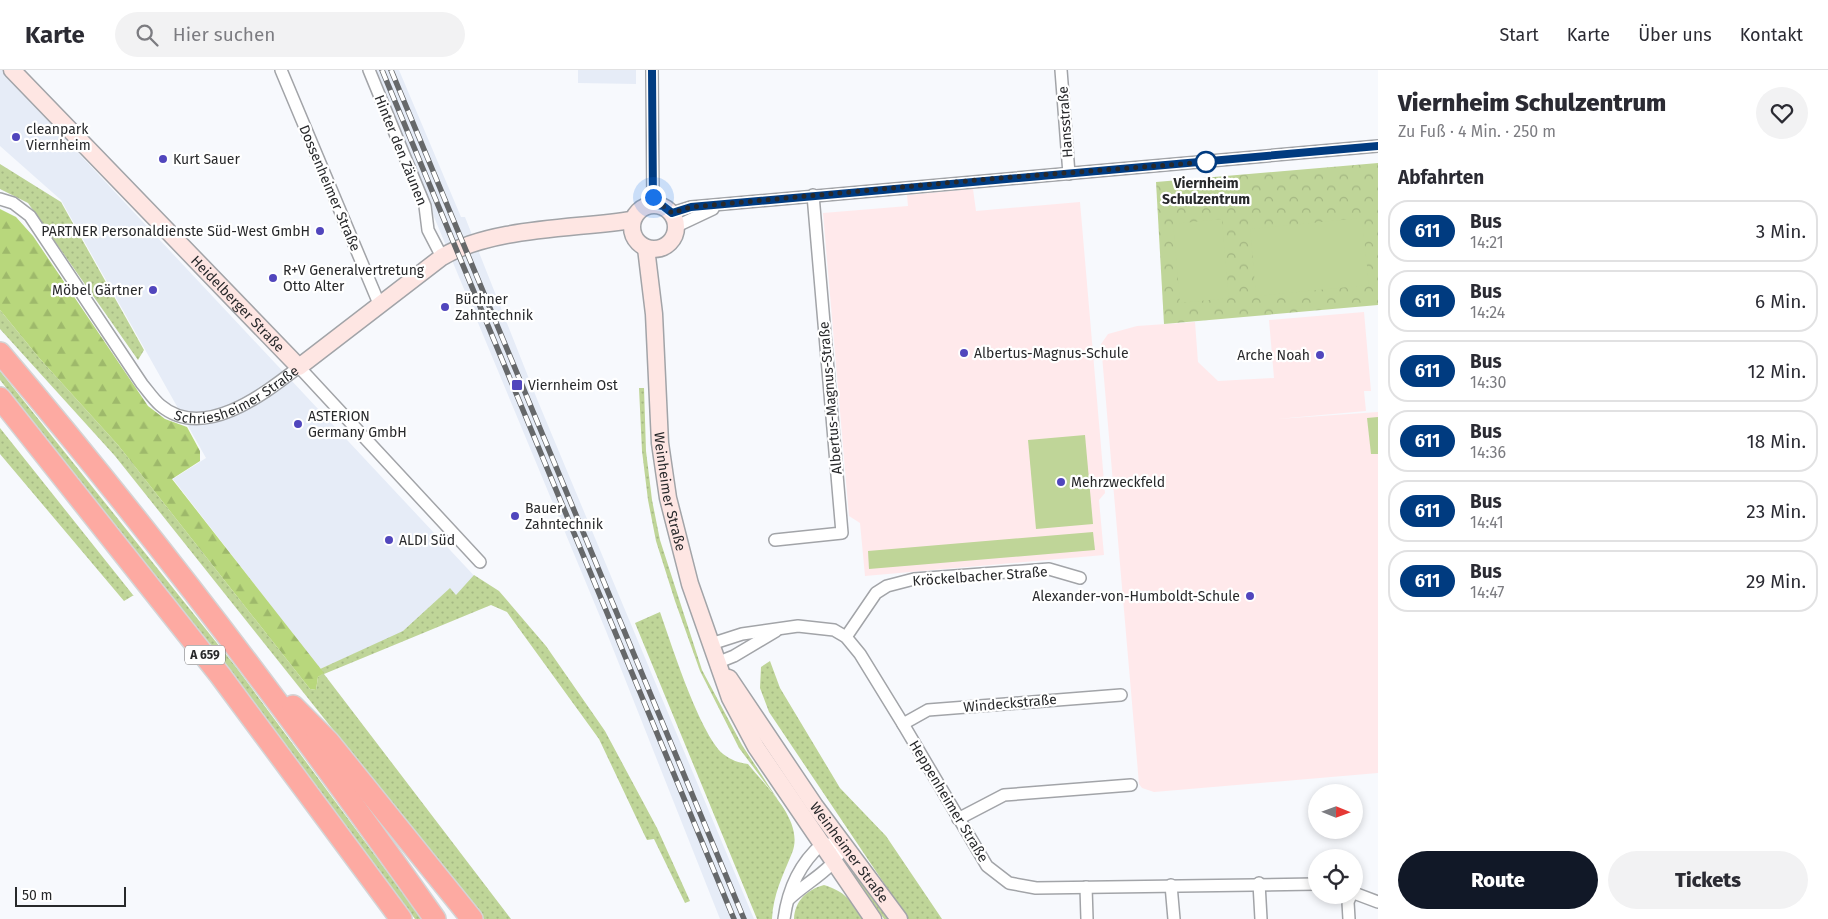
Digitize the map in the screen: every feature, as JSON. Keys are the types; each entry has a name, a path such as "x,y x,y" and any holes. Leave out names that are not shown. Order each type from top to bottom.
{"highway":[{"name":"A 659","path":"0,353 131,512 241,655 435,919"},
{"name":"A 659","path":"0,398 220,674 401,919"},
{"path":"241,655 329,742 472,919"}],"street":[{"name":"Heidelberger Straße","path":"13,70 299,366 480,562"},
{"name":"Dossenheimer Straße","path":"281,70 380,306"},
{"name":"Hinter den Zäunen","path":"369,70 425,206 428,230 442,257"},
{"path":"652,70 653,204"},
{"name":"Hansstraße","path":"1061,70 1069,174"},
{"path":"674,220 728,203 1378,146"},
{"name":"Albertus-Magnus-Straße","path":"774,540 842,533 813,195"},
{"name":"Schriesheimer Straße","path":"0,199 13,203 30,216 142,384 160,405 177,415 197,419 214,418 260,395 380,306 442,257 464,245 526,232 567,228 633,228"},
{"path":"653,204 663,206 674,220 672,241 652,248 636,240 633,228 640,209 653,204"},
{"name":"Weinheimer Straße","path":"652,248 660,443 668,498 688,576 730,698 738,715 756,747 873,919"},
{"name":"Kröckelbacher Straße","path":"846,637 876,593 887,586 914,579 1049,569 1080,578"},
{"name":"Heppenheimer Straße","path":"711,644 742,634 782,628 819,627 834,630 846,637 860,654 987,866 1010,884 1036,888 1259,883 1308,884"},
{"name":"Heppenheimer Straße","path":"719,662 734,656 782,628"},
{"name":"Weinheimer Straße","path":"719,662 815,806 899,919"},
{"name":"Windeckstraße","path":"903,724 928,710 1121,695"},
{"path":"958,819 1004,795 1131,785"},
{"path":"784,919 788,900 803,863 822,844 844,844 835,863 802,886 788,900"},
{"path":"1259,883 1261,919"},
{"path":"1171,885 1174,919"},
{"path":"1086,887 1087,919"},
{"path":"1363,897 1378,902"},
{"path":"1348,904 1349,919"}],"shaded area":[{"path":"0,70 22,70 11,81 480,582 403,632 320,669 173,479 206,458 61,200 0,146"},
{"path":"373,70 399,70 461,217 465,217 537,399 754,919 720,919 606,631"},
{"path":"578,70 636,70 636,84 578,83"},
{"name":"Albertus-Magnus-Schule","path":"973,189 976,211 1080,202 1105,493 1099,500 1104,555 865,576 860,523 849,516 823,213 908,206 907,195"},
{"name":"Alexander-von-Humboldt-Schule","path":"1364,312 1371,391 1364,391 1366,411 1277,419 1378,412 1378,773 1154,792 1142,788 1139,784 1101,344 1108,334 1137,326 1195,322 1198,362 1218,381 1274,378 1269,320"}],"green space":[{"path":"1378,163 1378,305 1164,324 1156,182"},
{"path":"0,164 61,202 144,350 138,360 28,203 0,189"},
{"path":"0,209 16,217 33,236 148,406 165,419 187,427 200,451 200,461 172,479 324,673 318,677 316,690 310,689 118,445 40,359 0,310"},
{"path":"1362,218 1369,285 1256,296 1250,229"},
{"path":"1222,219 1229,298 1180,303 1173,224"},
{"path":"0,310 40,359 118,445 310,689 316,690 318,677 323,673 320,669 403,631 450,588 456,595 474,575 499,591 546,646 605,731 657,828 690,901 685,903 654,839 647,840 599,739 507,612 491,605 324,674 511,919 484,919 115,456 0,329"},
{"path":"0,371 236,667 422,919 415,919 231,671 0,380"},
{"path":"639,388 644,388 646,451 652,500 660,540 702,670 742,745 778,800 739,748 700,671 675,601 656,541 648,500 642,451"},
{"path":"1378,417 1378,454 1371,454 1367,418"},
{"path":"0,428 134,595 124,601 0,454"},
{"name":"Mehrzweckfeld","path":"1085,435 1093,524 1036,529 1028,440"},
{"path":"1093,532 1095,550 869,569 868,551"},
{"path":"660,612 687,688 714,743 726,756 735,761 748,764 782,805 789,817 795,841 776,893 772,919 757,919 635,623"},
{"path":"770,661 780,688 840,788 886,836 942,919 908,919 769,712 760,688 761,667"},
{"path":"857,872 890,919 884,919 853,874"},
{"path":"824,885 843,894 864,919 794,919 799,901 807,893"}],"railway":[{"path":"382,70 734,919"},
{"path":"391,70 744,919"}],"bus line":[{"name":"611","path":"652,70 653,204 663,206 672,213 691,207 813,195 1378,146"}],"place":[{"name":"cleanpark Viernheim","path":"16,137"},
{"name":"Kurt Sauer","path":"163,159"},
{"name":"Viernheim Schulzentrum","path":"1206,162"},
{"name":"PARTNER Personaldienste Süd-West GmbH","path":"320,231"},
{"name":"R+V Generalvertretung Otto Alter","path":"273,278"},
{"name":"Möbel Gärtner","path":"153,290"},
{"name":"Büchner Zahntechnik","path":"445,307"},
{"name":"Albertus-Magnus-Schule","path":"964,353"},
{"name":"Arche Noah","path":"1320,355"},
{"name":"Viernheim Ost","path":"517,385"},
{"name":"ASTERION Germany GmbH","path":"298,424"},
{"name":"Mehrzweckfeld","path":"1061,482"},
{"name":"Bauer Zahntechnik","path":"515,516"},
{"name":"ALDI Süd","path":"389,540"},
{"name":"Alexander-von-Humboldt-Schule","path":"1250,596"}],"route":[{"path":"653,197 653,204 663,206 672,213 691,207 813,195 1206,162"}]}
